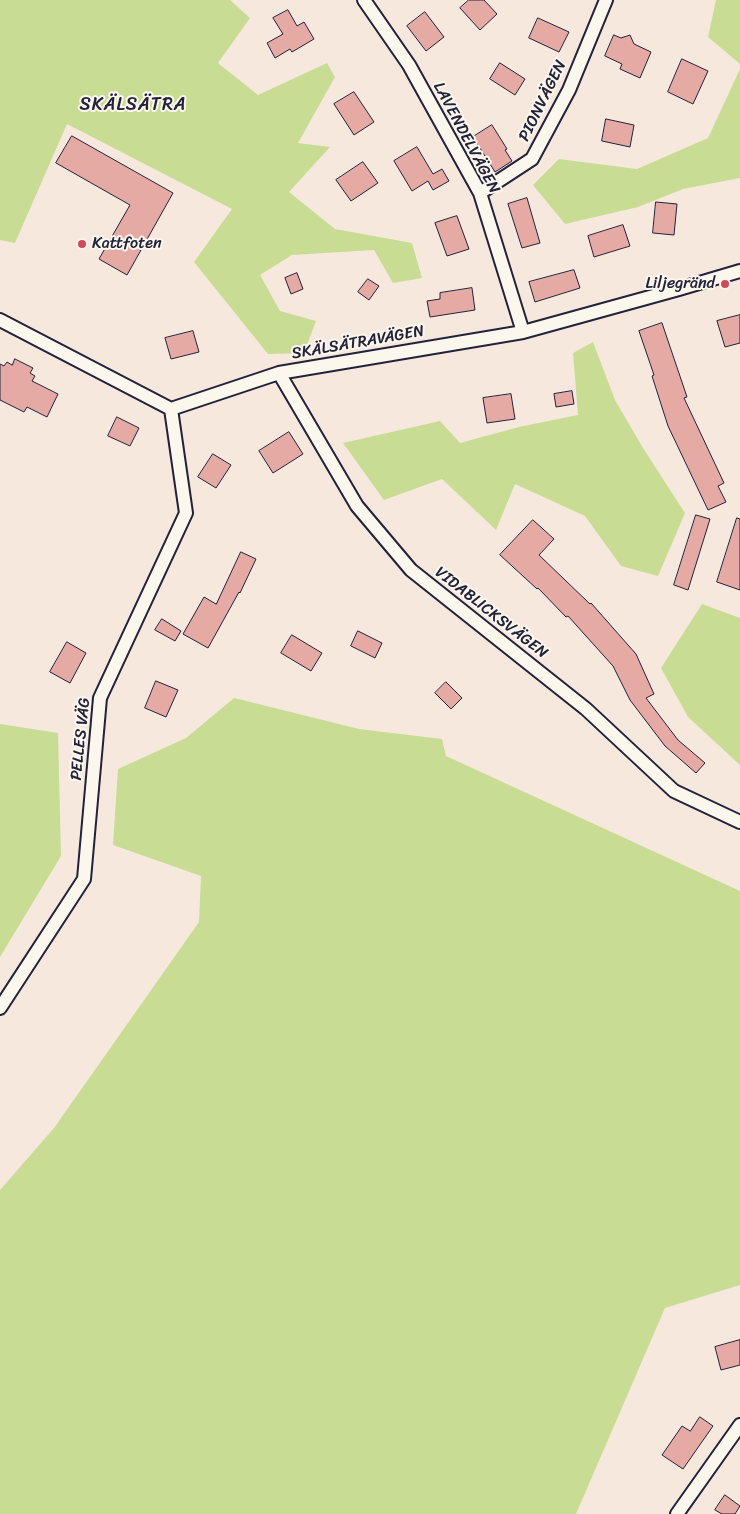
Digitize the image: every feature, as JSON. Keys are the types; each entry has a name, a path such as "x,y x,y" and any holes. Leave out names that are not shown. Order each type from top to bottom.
{"street":[{"name":"LAVENDELVÄGEN","path":"364,0 409,64 480,193 523,332"},
{"name":"PIONVÄGEN","path":"480,193 532,159 569,90 606,0"},
{"name":"SKÄLSÄTRAVÄGEN","path":"171,409 279,373 523,332 740,271"},
{"path":"0,320 171,409"},
{"name":"VIDABLICKSVÄGEN","path":"279,373 358,506 411,570 586,708 674,792 740,822"},
{"name":"PELLES VÄG","path":"0,1008 84,878 100,698 186,513 171,409"},
{"path":"677,1514 740,1425"}],"green space":[{"path":"0,0 230,0 250,18 218,63 258,95 327,63 335,77 298,143 330,147 289,192 335,229 412,243 422,278 393,283 374,250 292,255 260,275 280,311 316,321 304,353 268,354 194,262 232,209 67,124 15,243 0,240"},
{"path":"716,0 740,0 740,64 708,37"},
{"path":"740,69 740,178 683,189 638,207 565,224 533,185 559,159 637,169 708,138"},
{"path":"593,342 615,400 685,513 658,576 621,566 585,516 515,484 496,530 442,479 384,500 343,443 440,421 460,443 519,427 578,415 573,353"},
{"path":"702,604 740,618 740,765 688,717 661,668"},
{"path":"234,698 359,729 442,739 446,756 740,891 740,1285 665,1308 576,1514 0,1514 0,1190 54,1128 199,922 201,876 113,845 118,769 186,738"},
{"path":"0,724 58,733 61,856 0,957"}],"building":[{"path":"469,0 484,0 497,14 480,30 460,8"},
{"path":"288,10 297,26 304,22 314,39 292,52 290,49 275,58 267,43 283,34 273,18"},
{"path":"425,12 444,37 426,51 407,26"},
{"path":"538,18 569,32 559,52 529,38"},
{"path":"614,35 621,38 630,35 634,44 651,52 640,78 620,69 622,64 605,56"},
{"path":"682,59 708,71 693,104 668,92"},
{"path":"500,63 525,79 515,95 490,79"},
{"path":"354,92 374,122 354,135 334,104"},
{"path":"606,119 634,125 630,147 602,141"},
{"path":"492,125 512,161 495,172 473,137"},
{"path":"72,136 173,193 127,275 99,259 130,205 56,163"},
{"path":"417,147 433,174 442,169 449,181 433,190 428,181 412,191 394,161"},
{"path":"363,162 378,183 351,201 336,180"},
{"path":"527,198 540,243 522,248 508,204"},
{"path":"656,202 677,204 674,235 653,233"},
{"path":"457,216 469,249 447,256 435,223"},
{"path":"623,225 630,246 594,257 588,236"},
{"path":"574,270 580,288 535,302 529,282"},
{"path":"297,273 303,289 291,294 285,278"},
{"path":"368,279 379,286 369,300 358,292"},
{"path":"472,288 475,310 430,317 427,301 440,299 440,293"},
{"path":"740,315 740,343 725,347 717,321"},
{"path":"662,323 687,397 684,398 724,483 718,486 726,502 708,510 668,426 652,376 654,375 639,331"},
{"path":"193,331 199,352 171,359 165,338"},
{"path":"15,359 33,368 30,373 35,376 32,381 58,394 47,417 27,407 24,412 0,400 0,364 4,366 7,362 12,365"},
{"path":"572,391 574,404 556,407 554,394"},
{"path":"511,394 515,419 487,423 483,398"},
{"path":"117,417 139,428 130,446 108,436"},
{"path":"289,432 303,454 273,473 259,451"},
{"path":"213,454 231,465 216,488 198,477"},
{"path":"696,515 710,519 688,590 674,585"},
{"path":"737,518 740,519 740,590 717,582"},
{"path":"533,520 554,539 539,555 591,603 636,654 654,694 646,698 678,740 705,763 696,773 665,746 630,700 613,666 568,616 566,617 538,588 500,555"},
{"path":"241,552 256,559 240,593 208,648 183,634 204,597 216,604"},
{"path":"162,619 181,631 175,641 155,630"},
{"path":"358,631 382,643 375,658 351,646"},
{"path":"292,635 322,653 311,671 281,653"},
{"path":"67,642 86,653 70,683 50,672"},
{"path":"156,681 178,690 166,717 145,708"},
{"path":"446,682 462,698 451,709 435,693"},
{"path":"740,1340 740,1365 721,1370 715,1347"},
{"path":"700,1417 713,1426 683,1469 662,1455 682,1426 690,1431"},
{"path":"725,1495 740,1506 735,1514 722,1514 715,1510"}],"place":[{"name":"Kattfoten","path":"82,244"},
{"name":"Liljegränd","path":"725,284"}],"district":[{"name":"SKÄLSÄTRA","path":"133,105"}]}
